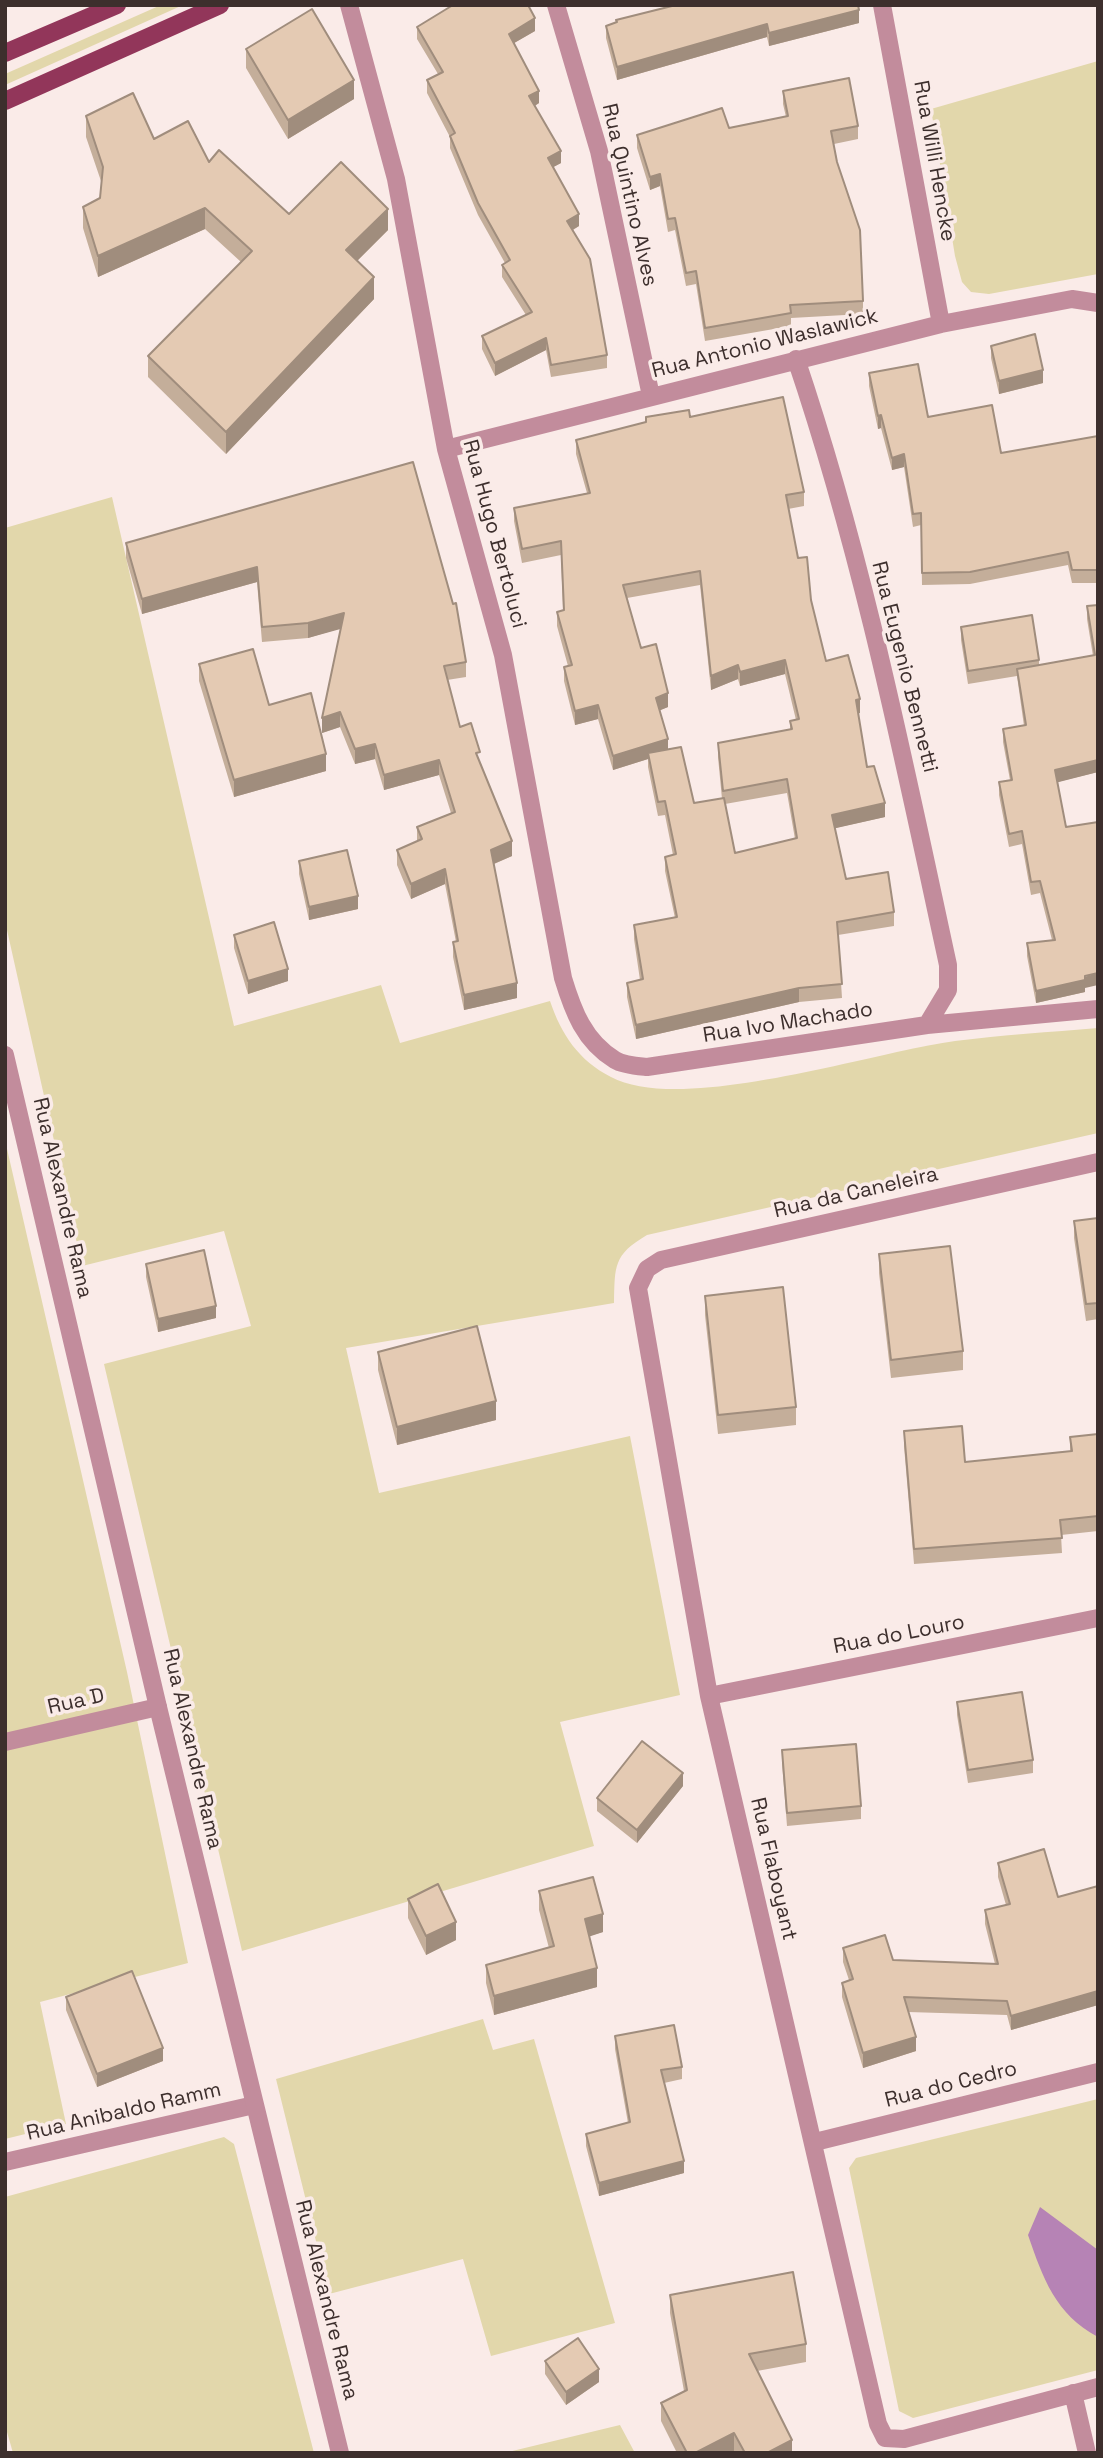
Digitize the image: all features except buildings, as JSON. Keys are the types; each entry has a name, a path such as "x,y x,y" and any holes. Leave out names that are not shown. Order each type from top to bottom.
{"main road":[{"path":"5,53 117,5"},
{"path":"5,101 219,5"}],"street":[{"name":"Rua Hugo Bertoluci","path":"349,5 397,179 446,449 503,655 563,978 574,1016 592,1040 616,1061"},
{"name":"Rua Quintino Alves","path":"556,5 599,151 652,396"},
{"name":"Rua Willi Hencke","path":"882,5 941,324"},
{"name":"Rua Antonio Waslawick","path":"446,449 941,324 1072,299 1098,303"},
{"name":"Rua Eugenio Bennetti","path":"796,359 817,421 885,669 948,965 948,990 927,1025"},
{"name":"Rua Ivo Machado","path":"616,1061 647,1068 927,1025 1098,1009"},
{"name":"Rua Alexandre Rama","path":"5,1055 158,1707 340,2453"},
{"name":"Rua da Caneleira","path":"638,1288 647,1269 661,1260 1098,1162"},
{"name":"Rua Flaboyant","path":"638,1288 709,1696 815,2142 878,2424 886,2438 904,2439 1073,2393"},
{"name":"Rua do Louro","path":"709,1696 1098,1618"},
{"name":"Rua D","path":"5,1742 158,1707"},
{"name":"Rua do Cedro","path":"815,2142 1098,2072"},
{"name":"Rua Anibaldo Ramm","path":"5,2162 254,2105"},
{"path":"1087,2453 1073,2393 1098,2387"}],"shaded area":[{"path":"161,5 183,5 5,85 5,74"},
{"path":"1098,61 1098,274 989,294 971,292 962,282 955,256 931,109"},
{"path":"112,497 234,1026 381,985 400,1043 550,1001 560,1025 573,1045 600,1070 611,1077 643,1087 683,1089 779,1077 955,1041 1098,1028 1098,1133 647,1235 628,1249 618,1263 614,1303 346,1348 379,1493 630,1436 680,1695 560,1722 594,1846 242,1951 104,1364 251,1326 224,1231 82,1266 5,921 5,528"},
{"path":"5,1140 127,1672 188,1963 40,2002 66,2124 5,2139"},
{"path":"483,2019 493,2050 534,2039 615,2323 491,2356 463,2259 329,2294 276,2079"},
{"path":"1098,2099 1098,2370 913,2418 899,2411 849,2168 856,2158"},
{"path":"224,2137 234,2144 314,2453 13,2453 5,2425 5,2197"},
{"path":"1040,2207 1098,2250 1098,2337 1071,2317 1052,2294 1045,2280 1028,2235"},
{"path":"620,2425 635,2453 504,2453"}]}
